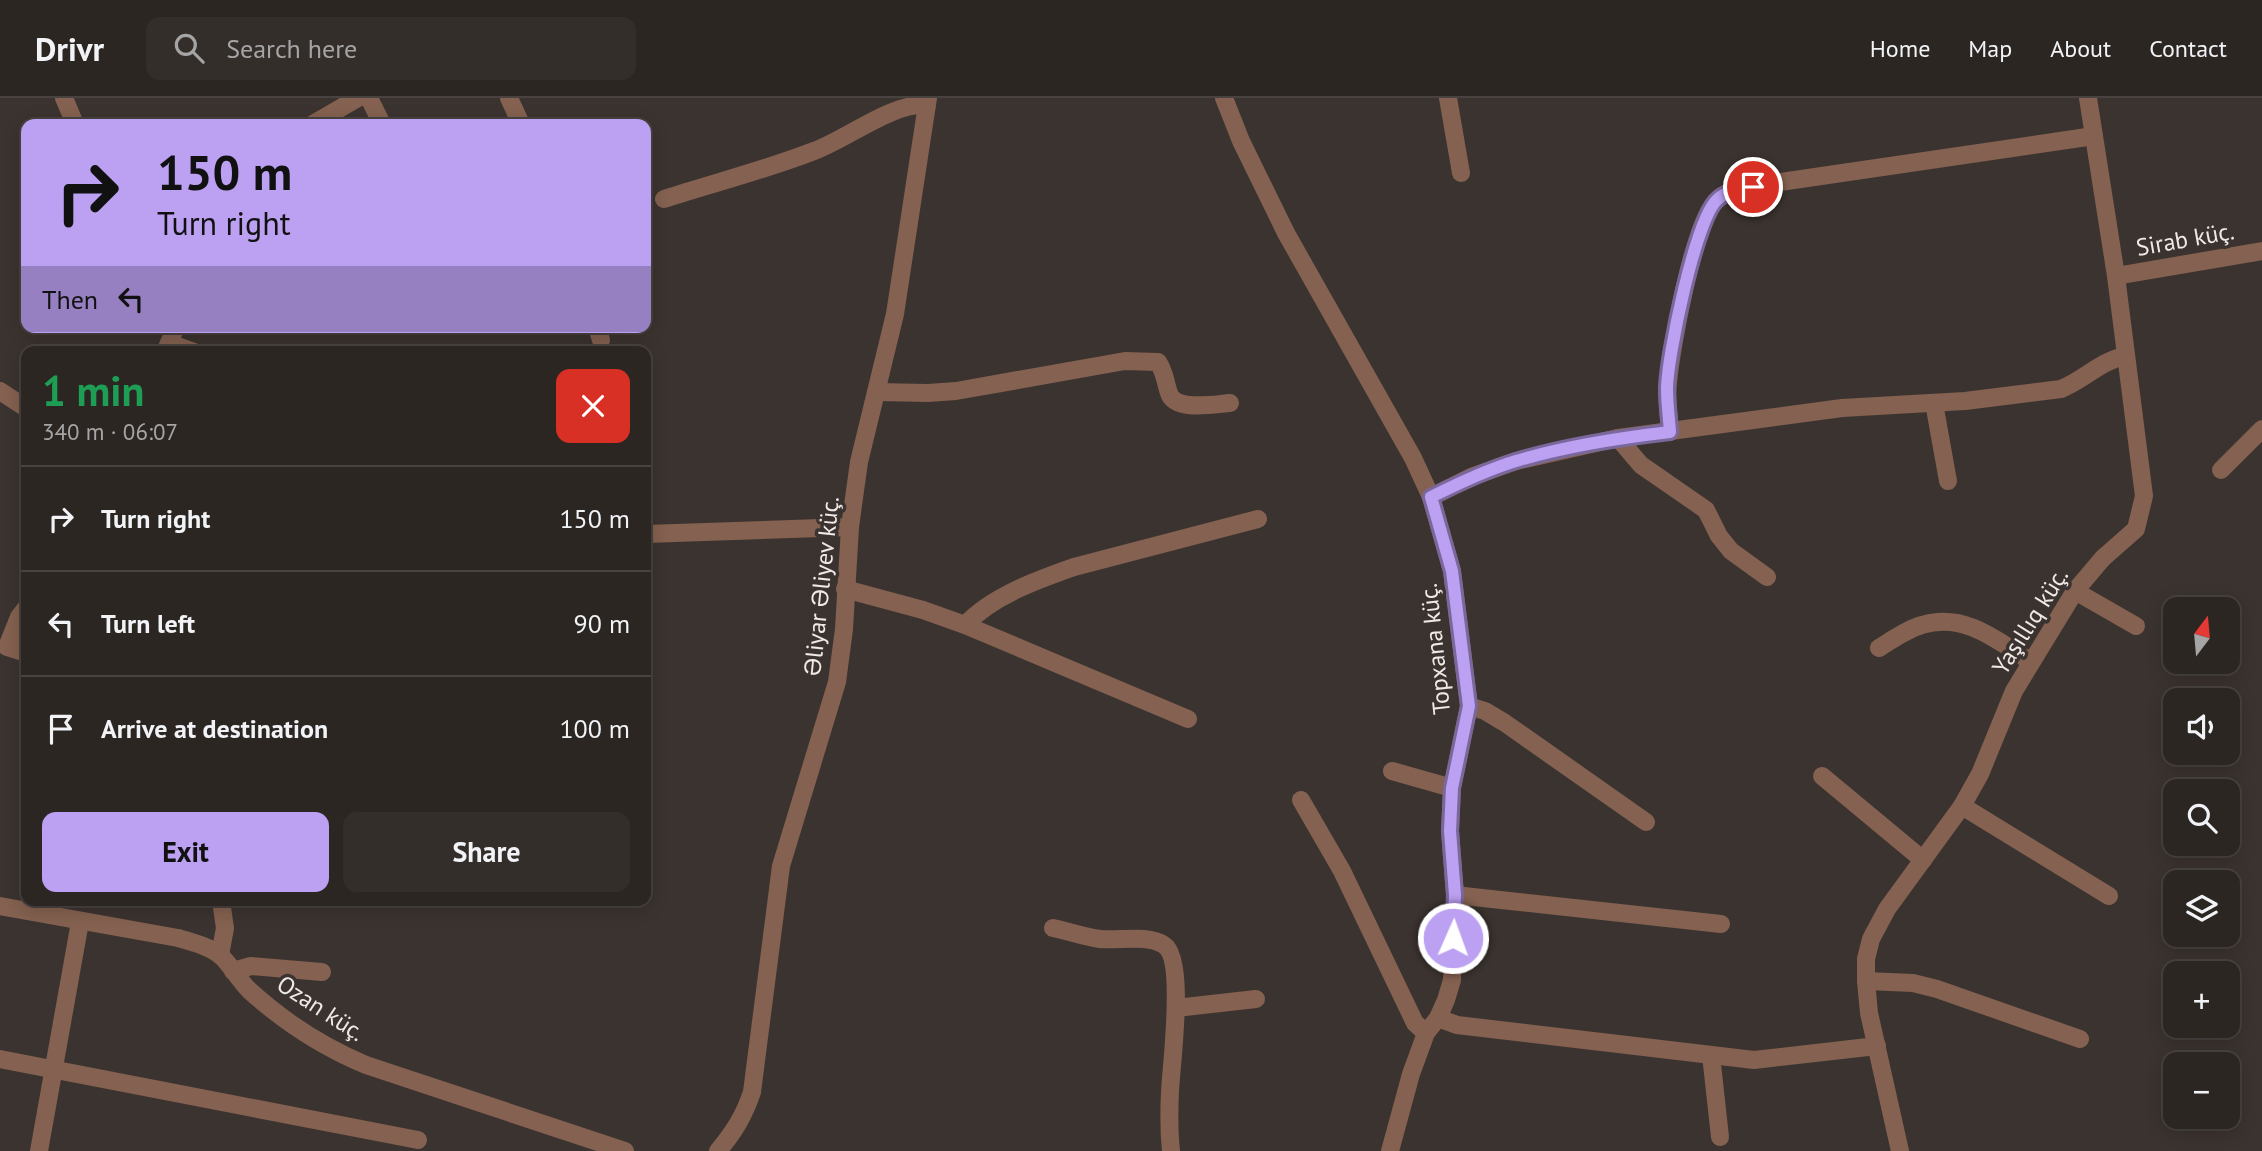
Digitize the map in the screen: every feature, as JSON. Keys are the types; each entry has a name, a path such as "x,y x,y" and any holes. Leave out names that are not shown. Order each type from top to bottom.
{"street":[{"path":"64,98 73,119"},
{"path":"322,119 358,98"},
{"path":"369,98 380,119"},
{"path":"509,98 519,119"},
{"name":"Topxana küç.","path":"1224,98 1241,141 1286,233 1413,458 1431,497 1452,571 1469,706 1452,788 1450,831 1455,895 1452,980 1446,1000 1438,1018 1426,1034 1411,1074 1390,1151"},
{"path":"1448,98 1461,173"},
{"name":"Yaşıllıq küç.","path":"1900,1151 1869,1013 1867,959 1876,926 1962,806 1980,774 2006,709 2031,662 2075,591 2103,558 2136,529 2141,516 2144,496 2116,276 2088,98"},
{"path":"664,199 812,152 839,141 900,108 928,101"},
{"name":"Əliyar Əliyev küç.","path":"718,1151 735,1131 752,1092 778,884 837,682 843,638 850,527 859,462 895,314 928,101"},
{"path":"1670,432 1667,387 1672,349 1697,239 1705,216 1717,199 1732,191 1774,183 2094,136"},
{"name":"Sirab küç.","path":"2116,276 2262,251"},
{"path":"1431,497 1471,477 1516,461 1618,438 1842,408 1934,403 2060,389 2076,383 2110,359 2125,356"},
{"path":"876,392 956,391 1125,361 1147,360 1158,362 1164,371 1170,397 1177,403 1196,406 1230,403"},
{"path":"0,391 21,405"},
{"path":"1934,403 1948,481"},
{"path":"2221,470 2262,429"},
{"path":"1618,438 1641,466 1706,510 1719,536 1731,551 1767,577"},
{"path":"965,625 984,607 1074,567 1258,519"},
{"path":"651,534 850,527"},
{"path":"845,589 923,610 965,625 1188,719"},
{"path":"2075,591 2136,626"},
{"path":"21,614 3,648 21,652"},
{"path":"1878,648 1919,625 1940,621 1959,622 1979,629 2031,662"},
{"path":"1469,706 1485,711 1505,723 1646,822"},
{"path":"1392,771 1452,788"},
{"path":"1822,776 1923,860"},
{"path":"1301,800 1342,871 1415,1023 1426,1034"},
{"path":"1962,806 2109,896"},
{"path":"1455,895 1721,924"},
{"name":"Ozan küç.","path":"0,906 178,938 199,945 220,955 248,989 333,1051 366,1065 625,1151"},
{"path":"220,955 225,928 222,906"},
{"path":"39,1151 79,922"},
{"path":"1053,928 1100,939 1150,940 1163,944 1170,951 1174,961 1176,1007 1170,1094 1171,1151"},
{"path":"233,971 251,966 322,972"},
{"path":"1866,981 1913,983 1937,989 2081,1039"},
{"path":"1176,1007 1256,999"},
{"path":"1438,1018 1457,1025 1754,1060 1877,1046"},
{"path":"1711,1055 1720,1137"},
{"path":"0,1059 418,1140"}],"route":[{"path":"1453,938 1455,895 1450,831 1452,788 1469,706 1452,571 1431,497 1471,477 1516,461 1618,438 1670,432 1667,387 1672,349 1697,239 1705,216 1717,199 1732,191 1753,187"}]}
